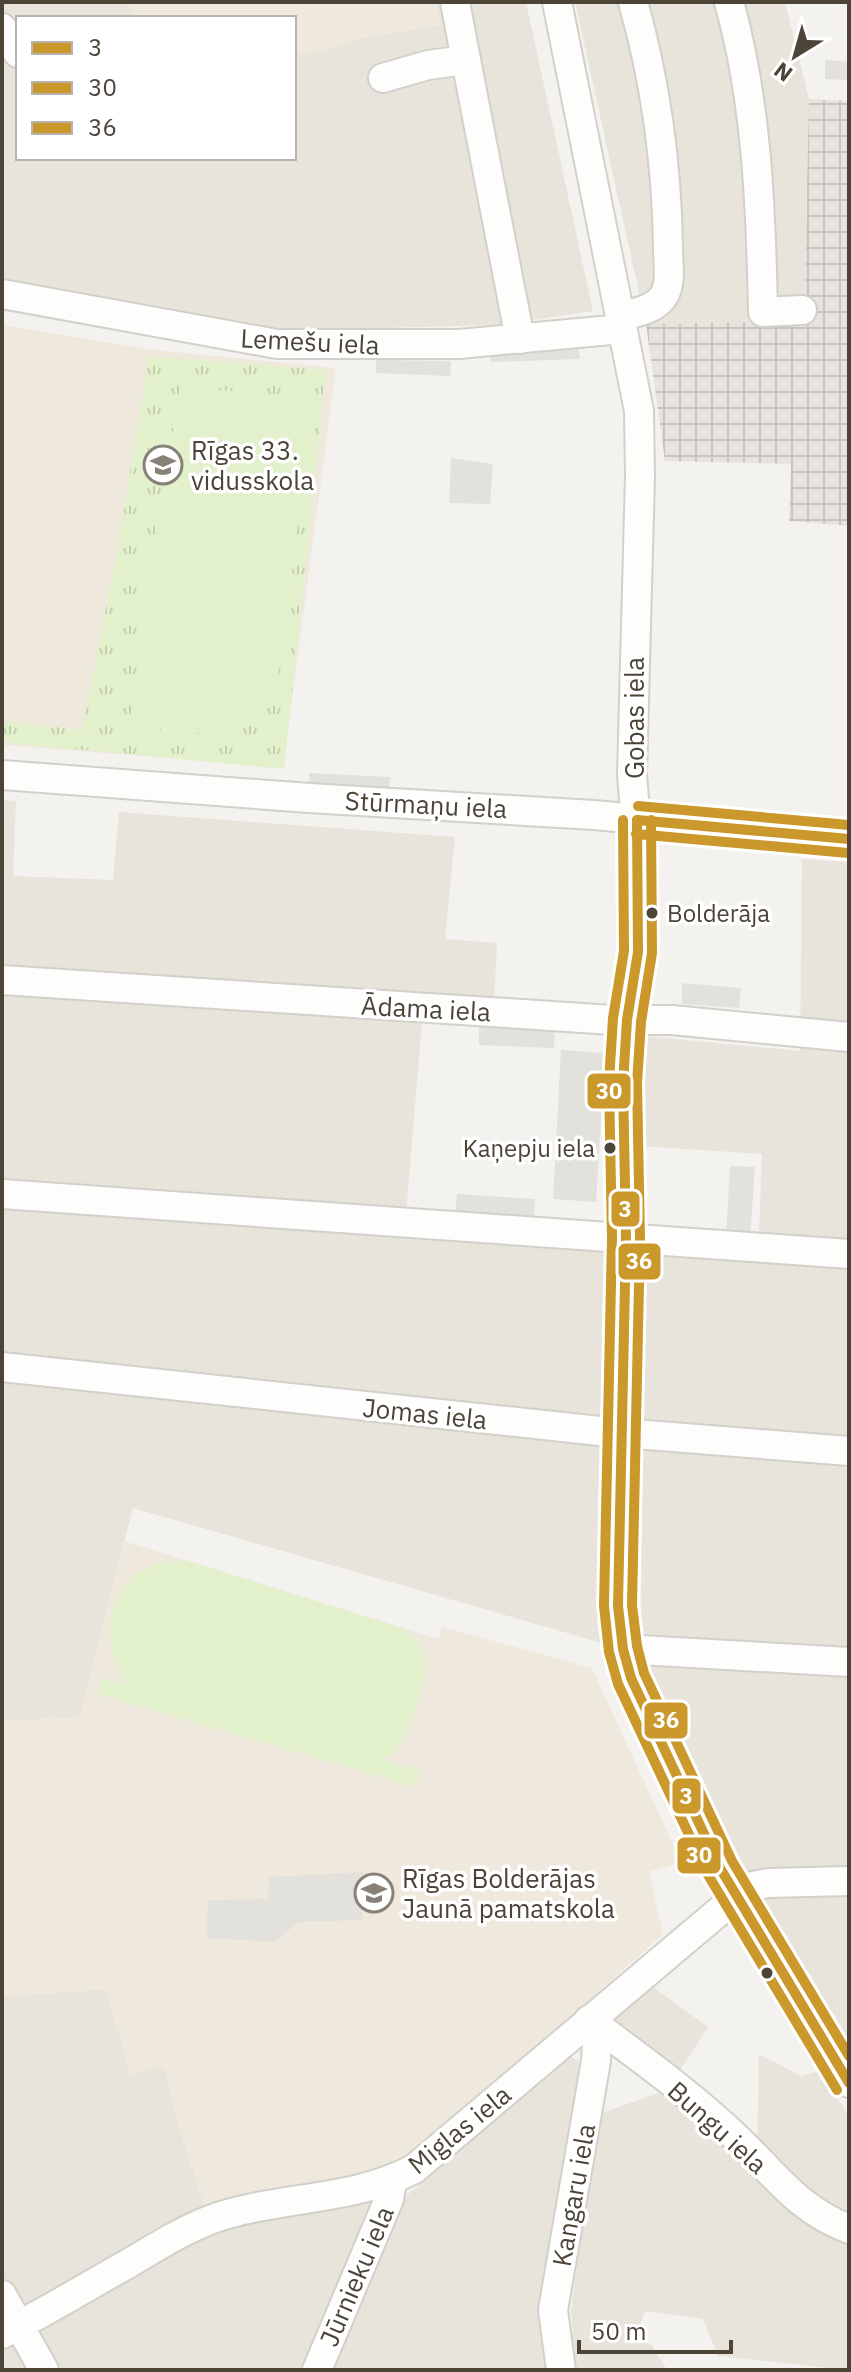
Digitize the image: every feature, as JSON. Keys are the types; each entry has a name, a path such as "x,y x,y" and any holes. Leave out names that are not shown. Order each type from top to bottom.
{"street":[{"path":"455,2 520,339"},
{"name":"Gobas iela","path":"557,2 639,411 632,775 639,862 638,952 627,1020 623,1083 626,1238 618,1606 623,1649 631,1678 679,1783 736,1896 849,2083"},
{"name":"Lemešu iela","path":"2,294 277,344 459,344 520,339 621,322 656,304 668,286 667,209 659,113 633,2"},
{"path":"729,2 740,42 759,186 763,312 802,310"},
{"path":"2,28 16,50"},
{"path":"383,78 428,65 466,60"},
{"name":"Stūrmaņu iela","path":"2,775 396,804 533,810 849,839"},
{"name":"Ādama iela","path":"2,980 627,1020 672,1020 849,1037"},
{"path":"2,1194 849,1254"},
{"name":"Jomas iela","path":"2,1367 621,1433 849,1451"},
{"path":"623,1649 849,1662"},
{"name":"Miglas iela","path":"10,2330 161,2244 215,2218 262,2204 328,2196 392,2181 414,2169 748,1887 768,1883 849,1881"},
{"name":"Bungu iela","path":"589,2020 728,2131 804,2205 849,2229"},
{"name":"Kangaru iela","path":"561,2370 553,2310 596,2061 597,2041 589,2020"},
{"name":"Jūrnieku iela","path":"317,2370 389,2199 392,2181"},
{"path":"2,2295 10,2330 44,2370"}],"shaded area":[{"path":"2,2 125,2 132,16 16,16 16,160 296,160 296,52 306,55 352,43 351,40 439,25 437,2 526,2 593,311 499,325 261,331 2,286"},
{"path":"125,2 437,2 440,25 352,40 352,44 306,55 296,52 296,16 132,16"},
{"path":"575,2 785,2 809,99 804,323 646,324"},
{"path":"825,60 849,62 849,80 825,79"},
{"path":"809,99 849,101 849,526 789,521 791,464 665,461 646,324 804,322"},
{"name":"Rīgas 33. vidusskola","path":"2,325 156,350 336,368 283,767 2,745"},
{"path":"578,345 580,359 491,362 490,349"},
{"path":"376,360 451,361 450,376 376,373"},
{"path":"451,458 493,464 490,504 449,503"},
{"path":"309,773 390,777 389,792 309,788"},
{"path":"2,800 16,801 13,876 113,880 119,812 455,837 445,939 497,943 494,1002 423,1000 2,966"},
{"path":"802,859 849,862 849,2044 744,1875 647,1663 641,1640 643,1254 758,1259 762,1154 639,1146 644,1036 800,1051"},
{"path":"682,983 741,988 739,1008 682,1004"},
{"path":"2,994 422,1023 406,1214 2,1184"},
{"path":"479,1023 555,1026 554,1048 479,1045"},
{"path":"561,1050 605,1053 596,1202 553,1199"},
{"path":"730,1166 755,1167 750,1238 726,1237"},
{"path":"457,1194 535,1199 533,1232 454,1227"},
{"path":"2,1207 611,1251 606,1425 2,1354"},
{"path":"2,1378 605,1447 602,1643 133,1508 79,1718 2,1721"},
{"name":"Rīgas Bolderājas Jaunā pamatskola","path":"124,1541 439,1639 442,1627 592,1668 681,1862 649,1872 663,1934 412,2159 375,2177 229,2198 206,2210 180,2130 165,2067 131,2074 106,1989 2,1996 2,1721 79,1718"},
{"path":"363,1872 362,1920 298,1922 276,1942 206,1938 208,1900 268,1899 269,1877"},
{"path":"653,1987 708,2027 674,2079 608,2024"},
{"path":"106,1989 131,2074 165,2066 180,2130 206,2210 22,2314 2,2278 2,1996"},
{"path":"759,2054 801,2076 820,2071 849,2116 849,2215 791,2187 757,2152"},
{"path":"569,2056 585,2064 554,2370 325,2370 399,2202"},
{"path":"667,2090 849,2236 849,2370 718,2356 703,2319 645,2311 636,2337 651,2344 667,2370 576,2370 571,2311 596,2115"},
{"path":"381,2202 308,2370 54,2370 32,2332 191,2237 295,2206"},
{"path":"11,2344 27,2370 2,2370 2,2349"}],"green space":[{"name":"Rīgas 33. vidusskola","path":"149,356 326,370 284,769 2,742 2,721 82,730 116,558"},
{"path":"180,386 315,399 276,691 257,716 234,731 221,734 195,732 172,721 162,711 159,739 127,738 151,577 145,576 149,543 156,544"},
{"path":"185,1560 401,1628 412,1637 425,1657 422,1687 405,1736 393,1752 382,1759 420,1771 416,1787 97,1694 102,1678 129,1685 120,1672 110,1641 113,1609 120,1594 129,1581 148,1568"}],"transit line":[{"name":"36","path":"638,806 849,825"},
{"name":"30","path":"623,820 624,951 613,1018 609,1082 612,1238 604,1606 609,1652 618,1684 708,1875 837,2090"},
{"name":"3","path":"637,820 638,952 627,1020 623,1083 626,1238 618,1606 623,1649 631,1678 720,1868 849,2083"},
{"name":"3","path":"637,820 849,839"},
{"name":"36","path":"651,820 652,953 641,1022 637,1083 640,1238 632,1605 637,1646 644,1673 732,1861 849,2056"},
{"name":"30","path":"636,834 848,853"}],"place":[{"name":"Rīgas 33. vidusskola","path":"163,465"},
{"name":"Bolderāja","path":"652,913"},
{"name":"Kaņepju iela","path":"610,1148"},
{"name":"Rīgas Bolderājas Jaunā pamatskola","path":"374,1893"}]}
